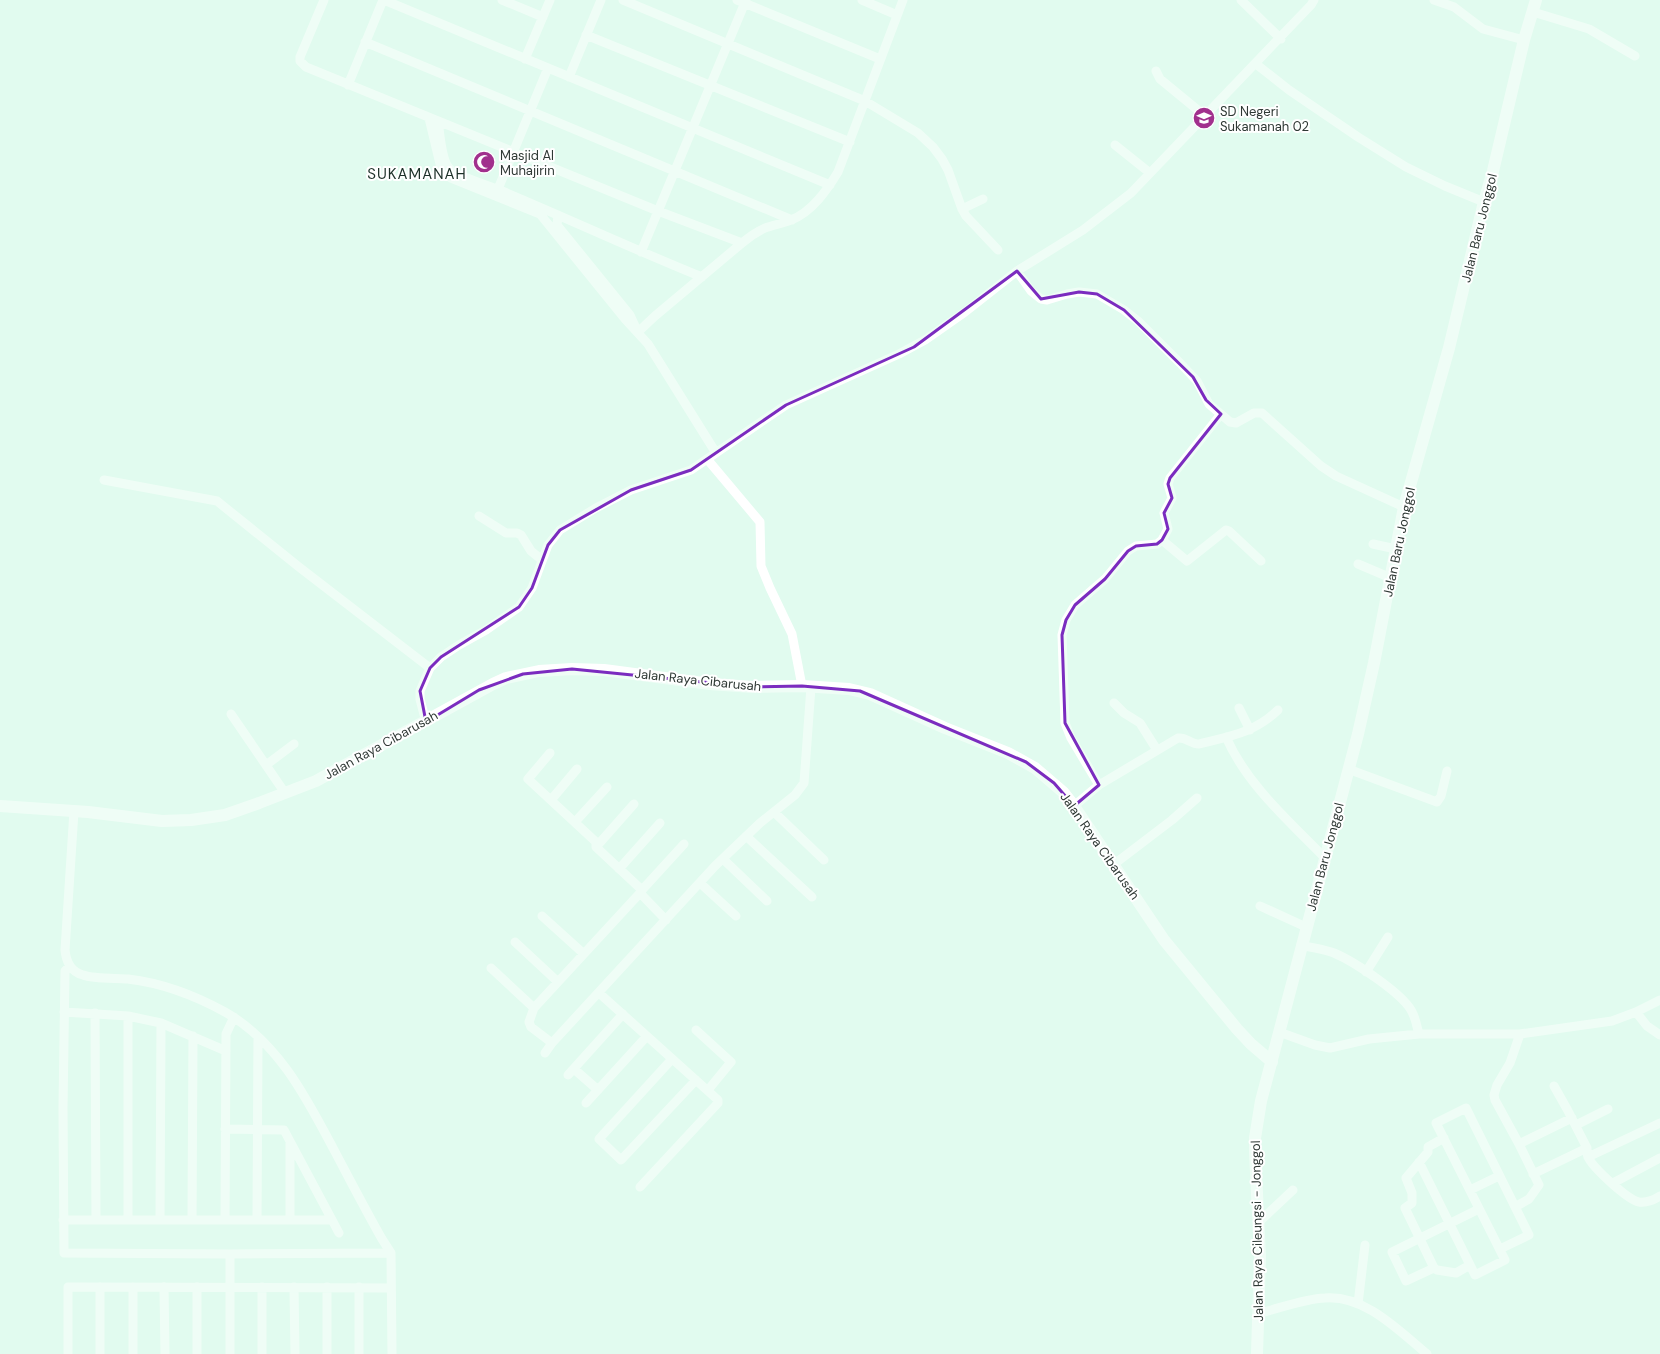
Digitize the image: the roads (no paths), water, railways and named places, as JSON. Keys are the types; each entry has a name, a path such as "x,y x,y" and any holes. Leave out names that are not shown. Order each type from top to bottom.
{"main road":[{"name":"Jalan Baru Jonggol","path":"1272,1062 1369,684 1404,506 1445,361 1493,171 1524,40 1536,0"},
{"name":"Jalan Raya Cibarusah","path":"1,806 74,811 162,821 191,820 237,811 316,781 506,678 553,669 604,670 710,684 752,687 806,686 860,691 944,728 1008,753 1036,768 1054,783 1074,806 1164,940 1251,1044 1272,1062"},
{"name":"Jalan Raya Cileungsi - Jonggol","path":"1257,1354 1260,1313 1259,1222 1255,1175 1255,1138 1261,1101 1272,1062"}],"street":[{"path":"324,0 300,57 300,61 306,68 658,211 742,243"},
{"path":"348,85 383,0 830,185"},
{"path":"502,0 543,17"},
{"path":"525,59 550,0"},
{"path":"569,77 601,0"},
{"path":"623,0 866,101 918,133 933,147 948,170 962,209 998,250"},
{"path":"862,0 897,15"},
{"path":"638,332 655,316 755,233 765,228 792,220 809,208 830,185 838,172 850,142 903,0"},
{"path":"1241,0 1281,39"},
{"path":"426,722 420,699 420,691 422,683 430,668 436,661 447,653 486,630 519,607 532,588 548,545 567,524 631,490 691,470 786,405 914,347 965,312 1017,271 1056,248 1105,214 1131,193 1281,39 1314,0"},
{"path":"1434,0 1454,7 1483,29 1524,40"},
{"path":"641,252 728,43 743,1 880,59"},
{"path":"1533,12 1589,29 1635,56"},
{"path":"586,35 850,142"},
{"path":"366,42 792,220"},
{"path":"1256,64 1289,90 1358,137 1406,167 1445,186 1484,202"},
{"path":"498,189 548,68"},
{"path":"1156,71 1160,78 1205,116"},
{"path":"429,118 441,168 444,173 451,178 540,214 625,319 638,332 656,356 716,453"},
{"path":"438,121 441,143 447,164 453,172 498,189 641,252 702,277"},
{"path":"1115,145 1150,173"},
{"path":"962,209 983,198"},
{"path":"558,215 557,225 630,315 638,332"},
{"path":"1017,271 1031,291 1042,299 1047,300 1079,292 1097,294 1124,310 1160,342 1193,377 1206,400 1234,424 1254,414 1262,413 1321,466 1349,482 1404,506"},
{"path":"1099,785 1071,738 1066,723 1062,636 1066,620 1076,605 1105,579 1128,551 1136,546 1157,544 1162,540 1168,529 1164,513 1172,498 1168,484 1170,478 1221,414"},
{"path":"545,1053 552,1043 700,882 746,836 795,795 804,783 806,686 792,634 761,566 760,522 707,459"},
{"path":"104,480 217,501 299,567 430,668"},
{"path":"479,516 506,533 518,533 521,535 531,551 542,560"},
{"path":"1162,540 1187,561 1226,530 1261,561"},
{"path":"1373,544 1396,549"},
{"path":"1358,564 1391,578"},
{"path":"1114,704 1124,713 1140,723 1157,750"},
{"path":"1239,708 1250,730"},
{"path":"1074,806 1099,785 1178,738 1182,737 1193,744 1199,744 1226,737 1250,730 1268,720 1278,710"},
{"path":"231,714 285,793"},
{"path":"1226,737 1240,765 1272,802 1325,858"},
{"path":"266,765 294,744"},
{"path":"550,753 528,779 596,842 596,847 619,869 666,920"},
{"path":"551,800 577,769"},
{"path":"1348,769 1437,802 1440,799 1447,771"},
{"path":"575,822 607,787"},
{"path":"1113,864 1172,820 1197,798"},
{"path":"596,847 634,804"},
{"path":"74,811 65,950 70,966 83,976 130,979 167,988 200,1000 234,1017 258,1037 276,1055 296,1081 391,1253 392,1354"},
{"path":"774,812 824,860"},
{"path":"619,869 660,823"},
{"path":"746,836 812,897"},
{"path":"552,1043 531,1027 529,1022 534,1008 684,844"},
{"path":"723,859 767,901"},
{"path":"700,882 736,916"},
{"path":"1260,906 1306,927"},
{"path":"542,916 584,954"},
{"path":"1366,972 1388,937"},
{"path":"515,942 558,982"},
{"path":"1301,945 1335,954 1366,972 1405,1002 1413,1013 1419,1034"},
{"path":"70,966 65,971 64,1012 64,1253 391,1253"},
{"path":"491,968 534,1008"},
{"path":"599,992 708,1090 717,1099 718,1103 640,1187"},
{"path":"1279,1032 1315,1046 1330,1048 1369,1039 1419,1034 1520,1034 1594,1025 1612,1021 1636,1012 1660,1000"},
{"path":"64,1012 128,1016 161,1023 226,1052"},
{"path":"1636,1012 1647,1026 1660,1035"},
{"path":"95,1013 96,1220"},
{"path":"598,1090 571,1072 623,1014"},
{"path":"128,1016 128,1220"},
{"path":"224,1220 226,1034 234,1017"},
{"path":"160,1220 161,1023"},
{"path":"696,1030 731,1062 708,1090"},
{"path":"1515,1207 1529,1199 1538,1185 1519,1144 1498,1106 1494,1095 1497,1085 1512,1058 1520,1034"},
{"path":"192,1220 193,1036"},
{"path":"586,1103 647,1036"},
{"path":"257,1220 258,1037"},
{"path":"672,1059 599,1139 621,1160 696,1080"},
{"path":"1554,1086 1574,1121 1597,1168 1613,1183 1637,1201 1647,1202 1660,1196"},
{"path":"1419,1162 1475,1275 1505,1260 1436,1123 1466,1108 1529,1235 1500,1249"},
{"path":"1519,1144 1574,1121 1608,1109"},
{"path":"1533,1174 1660,1123"},
{"path":"225,1129 284,1130 339,1233"},
{"path":"1444,1138 1428,1147 1428,1152 1406,1178 1412,1193 1412,1203 1405,1208 1434,1268 1437,1270 1456,1273 1470,1265"},
{"path":"290,1142 290,1220"},
{"path":"1613,1183 1660,1158"},
{"path":"1470,1190 1499,1176"},
{"path":"1259,1222 1294,1190"},
{"path":"1434,1268 1406,1281 1392,1252 1480,1209"},
{"path":"64,1220 332,1220"},
{"path":"1358,1304 1365,1245"},
{"path":"230,1254 230,1354"},
{"path":"68,1354 68,1287 391,1288"},
{"path":"100,1287 100,1354"},
{"path":"133,1287 133,1354"},
{"path":"164,1287 165,1354"},
{"path":"197,1287 197,1354"},
{"path":"262,1287 262,1354"},
{"path":"294,1287 295,1354"},
{"path":"327,1287 327,1354"},
{"path":"359,1287 359,1354"},
{"path":"1260,1313 1325,1298 1348,1300 1370,1310 1389,1323 1427,1354"}],"place":[{"name":"SD Negeri Sukamanah 02","path":"1204,118"},
{"name":"Masjid Al Muhajirin","path":"484,162"}],"district":[{"name":"SUKAMANAH","path":"417,174"}]}
